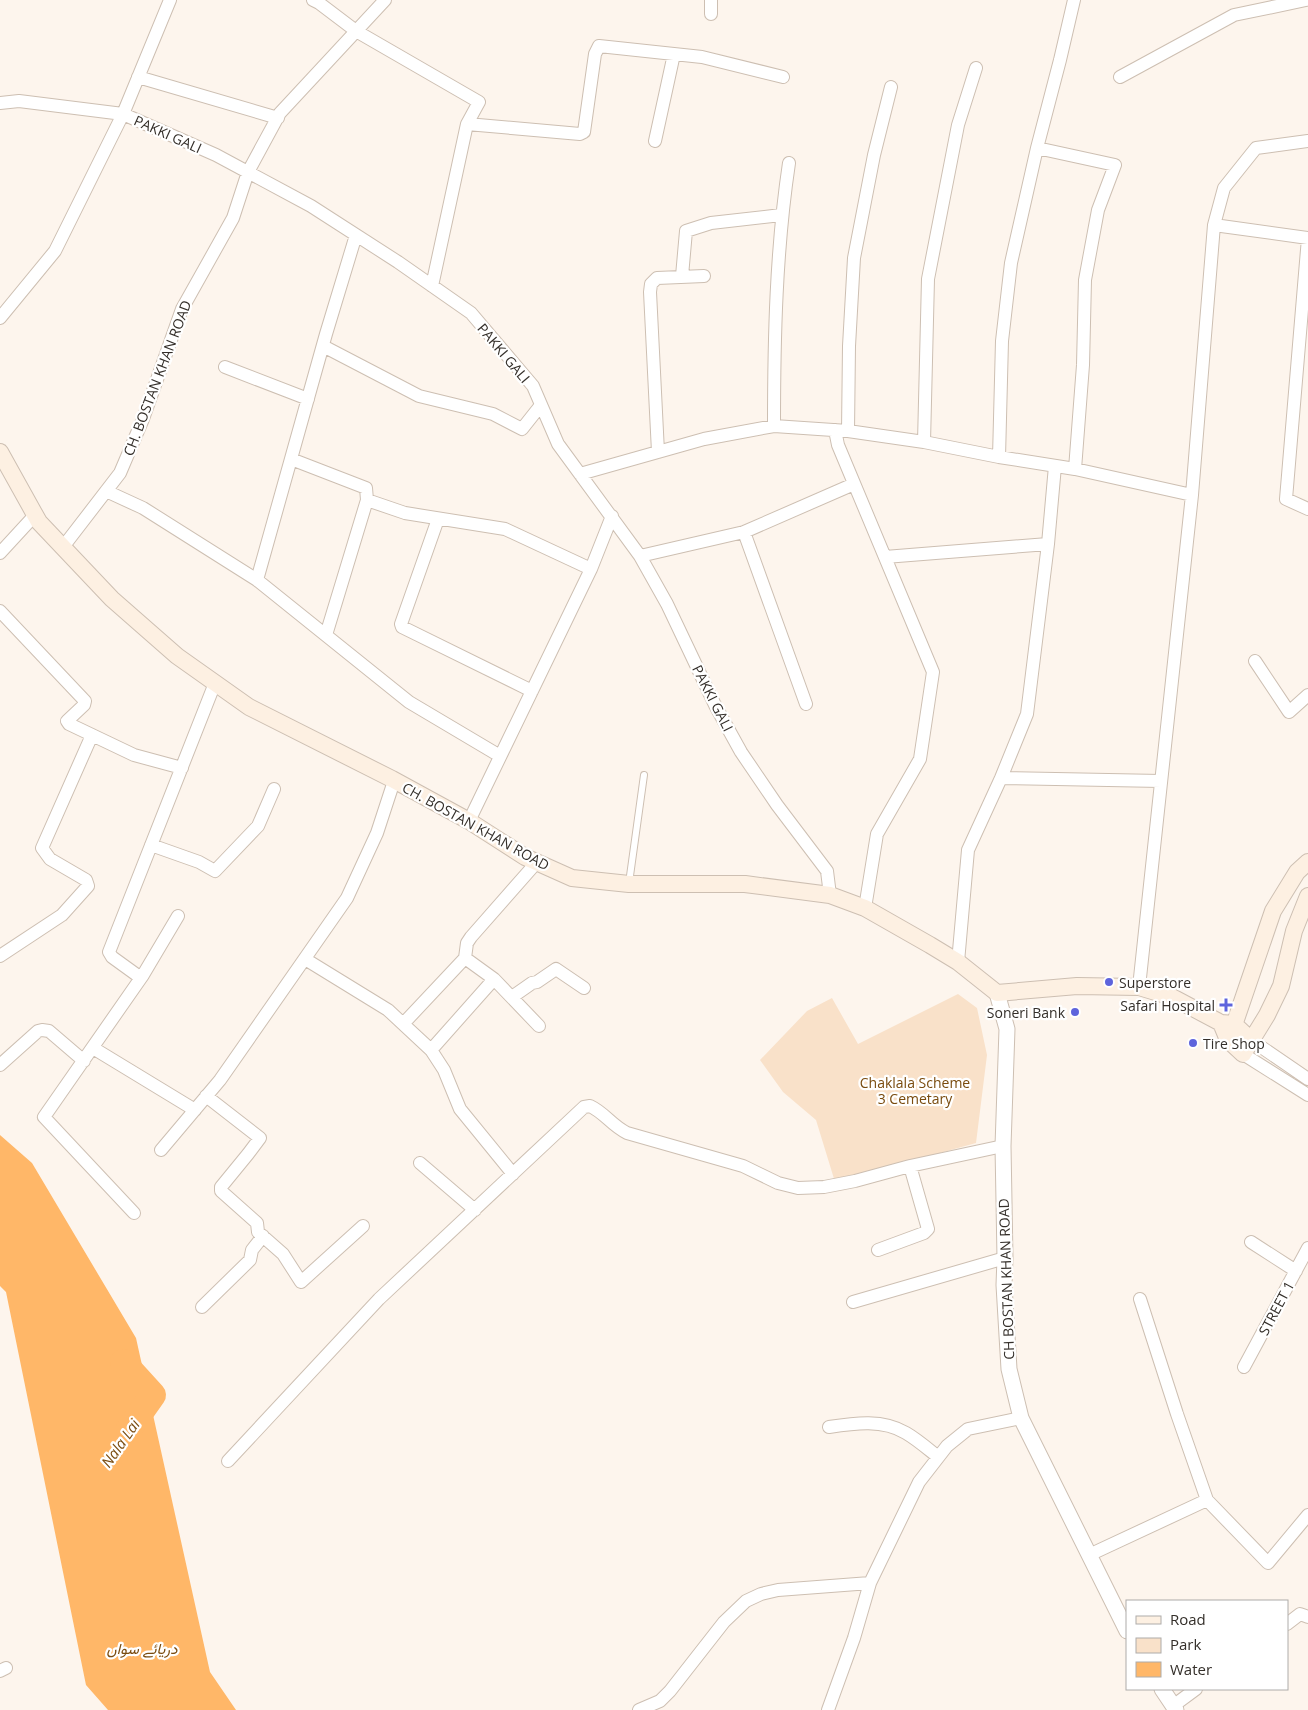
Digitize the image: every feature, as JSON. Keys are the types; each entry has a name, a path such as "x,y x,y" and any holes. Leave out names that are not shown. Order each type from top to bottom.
{"main road":[{"name":"CH. BOSTAN KHAN ROAD","path":"0,452 39,522 112,599 177,656 249,707 468,821 525,857 572,878 629,884 745,884 830,895 865,908 958,962 997,993"},
{"path":"1247,1047 1228,1040 1227,1024 1273,911 1297,872 1308,862"},
{"path":"1247,1047 1267,1015 1280,986 1294,931 1308,896"},
{"path":"997,993 1077,986 1139,987 1172,997 1227,1024 1247,1047"}],"street":[{"path":"0,318 55,251 123,114 170,0"},
{"path":"313,0 356,31 478,102 468,124 432,286"},
{"name":"CH. BOSTAN KHAN ROAD","path":"63,547 120,473 143,419 182,309 233,218 248,172 280,113 385,0"},
{"path":"710,0 711,14"},
{"path":"999,457 1002,341 1011,263 1037,148 1074,0"},
{"path":"1120,77 1234,14 1306,0"},
{"path":"468,124 580,134 584,132 595,54 599,46 702,56 783,78"},
{"path":"654,141 674,54"},
{"path":"924,442 928,279 958,125 976,68"},
{"path":"138,77 278,118"},
{"path":"865,908 877,834 920,759 933,672 838,446 841,430 854,258 874,156 891,87"},
{"name":"PAKKI GALI","path":"0,103 19,101 123,114 216,155 311,206 470,313 532,386 558,444 640,556 667,604 715,705 741,752 777,805 827,871 830,895"},
{"path":"1139,987 1192,495 1214,225 1224,188 1256,148 1308,141"},
{"path":"1037,148 1115,165 1098,210 1085,280 1083,365 1075,469"},
{"path":"774,426 774,342 781,215 789,163"},
{"path":"682,276 686,231 711,223 781,215"},
{"path":"1214,225 1308,238 1286,499 1308,509"},
{"path":"257,580 356,235"},
{"path":"658,452 651,284 657,278 704,276"},
{"path":"323,346 419,396 493,414 522,429 541,405"},
{"path":"225,367 308,399"},
{"path":"580,474 704,439 774,426 841,430 924,442 999,457 1075,469 1192,495"},
{"path":"291,460 366,488 367,500 326,635"},
{"path":"958,962 968,850 1002,778 1027,714 1048,544 1055,466"},
{"path":"640,556 744,532 854,484"},
{"path":"106,491 143,508 257,580 409,702 500,756"},
{"path":"367,500 405,513 505,529 591,569"},
{"path":"0,553 35,515"},
{"path":"468,821 591,569 612,516"},
{"path":"438,518 401,624 402,627 532,691"},
{"path":"744,532 806,704"},
{"path":"885,556 1048,544"},
{"path":"0,611 85,701 84,705 67,721 69,724 134,755 182,768"},
{"path":"1255,661 1289,712 1308,695"},
{"path":"141,978 112,957 109,952 215,683"},
{"path":"0,956 62,915 88,886 86,880 50,859 42,848 92,735"},
{"path":"1002,778 1161,780"},
{"path":"161,1150 220,1080 347,898 377,833 394,781"},
{"path":"151,845 199,862 215,871 258,826 274,789"},
{"path":"403,1024 465,958 467,943 471,937 537,862"},
{"path":"134,1213 44,1117 141,978 178,916"},
{"path":"465,958 494,979 539,1026"},
{"path":"305,959 388,1010 431,1050 444,1070 460,1109 513,1174"},
{"path":"512,998 532,983 537,982 556,969 584,988"},
{"path":"431,1050 494,979"},
{"name":"CH BOSTAN KHAN ROAD","path":"997,993 1006,1029 1002,1146 1004,1286 1009,1369 1021,1418 1126,1629"},
{"path":"0,1065 38,1031 42,1030 48,1031 84,1061"},
{"path":"1247,1047 1308,1079"},
{"path":"1247,1047 1308,1095"},
{"path":"93,1048 195,1110"},
{"path":"206,1096 260,1138 221,1187 221,1191 257,1222 256,1229 282,1254 301,1282 363,1226"},
{"path":"228,1461 379,1299 584,1107 590,1106 599,1110 616,1127 627,1133 743,1166 778,1183 798,1188 824,1188 855,1182 910,1166 1002,1146"},
{"path":"420,1163 475,1210"},
{"path":"878,1250 924,1233 928,1229 910,1166"},
{"path":"202,1307 250,1260 252,1250 263,1236"},
{"path":"1251,1242 1296,1271"},
{"name":"STREET 1","path":"1244,1367 1308,1248"},
{"path":"853,1302 1005,1258"},
{"path":"1140,1299 1207,1500 1268,1563 1308,1516"},
{"path":"828,1710 854,1638 870,1582 919,1482 947,1446 968,1429 1021,1418"},
{"path":"829,1427 856,1422 879,1424 904,1432 938,1457"},
{"path":"1089,1555 1207,1500"},
{"path":"639,1710 660,1701 670,1691 724,1622 746,1601 761,1594 778,1590 870,1582"},
{"path":"1288,1623 1300,1614 1308,1617"},
{"path":"1163,1690 1174,1708 1195,1690"}],"lane":[{"path":"629,884 644,775"}],"green space":[{"name":"Chaklala Scheme 3 Cemetary","path":"958,994 977,1008 987,1055 976,1143 835,1182 816,1120 783,1092 760,1060 807,1011 832,998 858,1044"}],"water":[{"name":"دریائے سواں","path":"0,1135 32,1163 136,1338 210,1672 236,1710 108,1710 86,1685 6,1292 0,1286"}],"waterway":[{"name":"Nala Lai","path":"123,1362 153,1395 129,1429"}],"place":[{"name":"Superstore","path":"1109,982"},
{"name":"Safari Hospital","path":"1226,1005"},
{"name":"Soneri Bank","path":"1075,1012"},
{"name":"Tire Shop","path":"1193,1043"}]}
